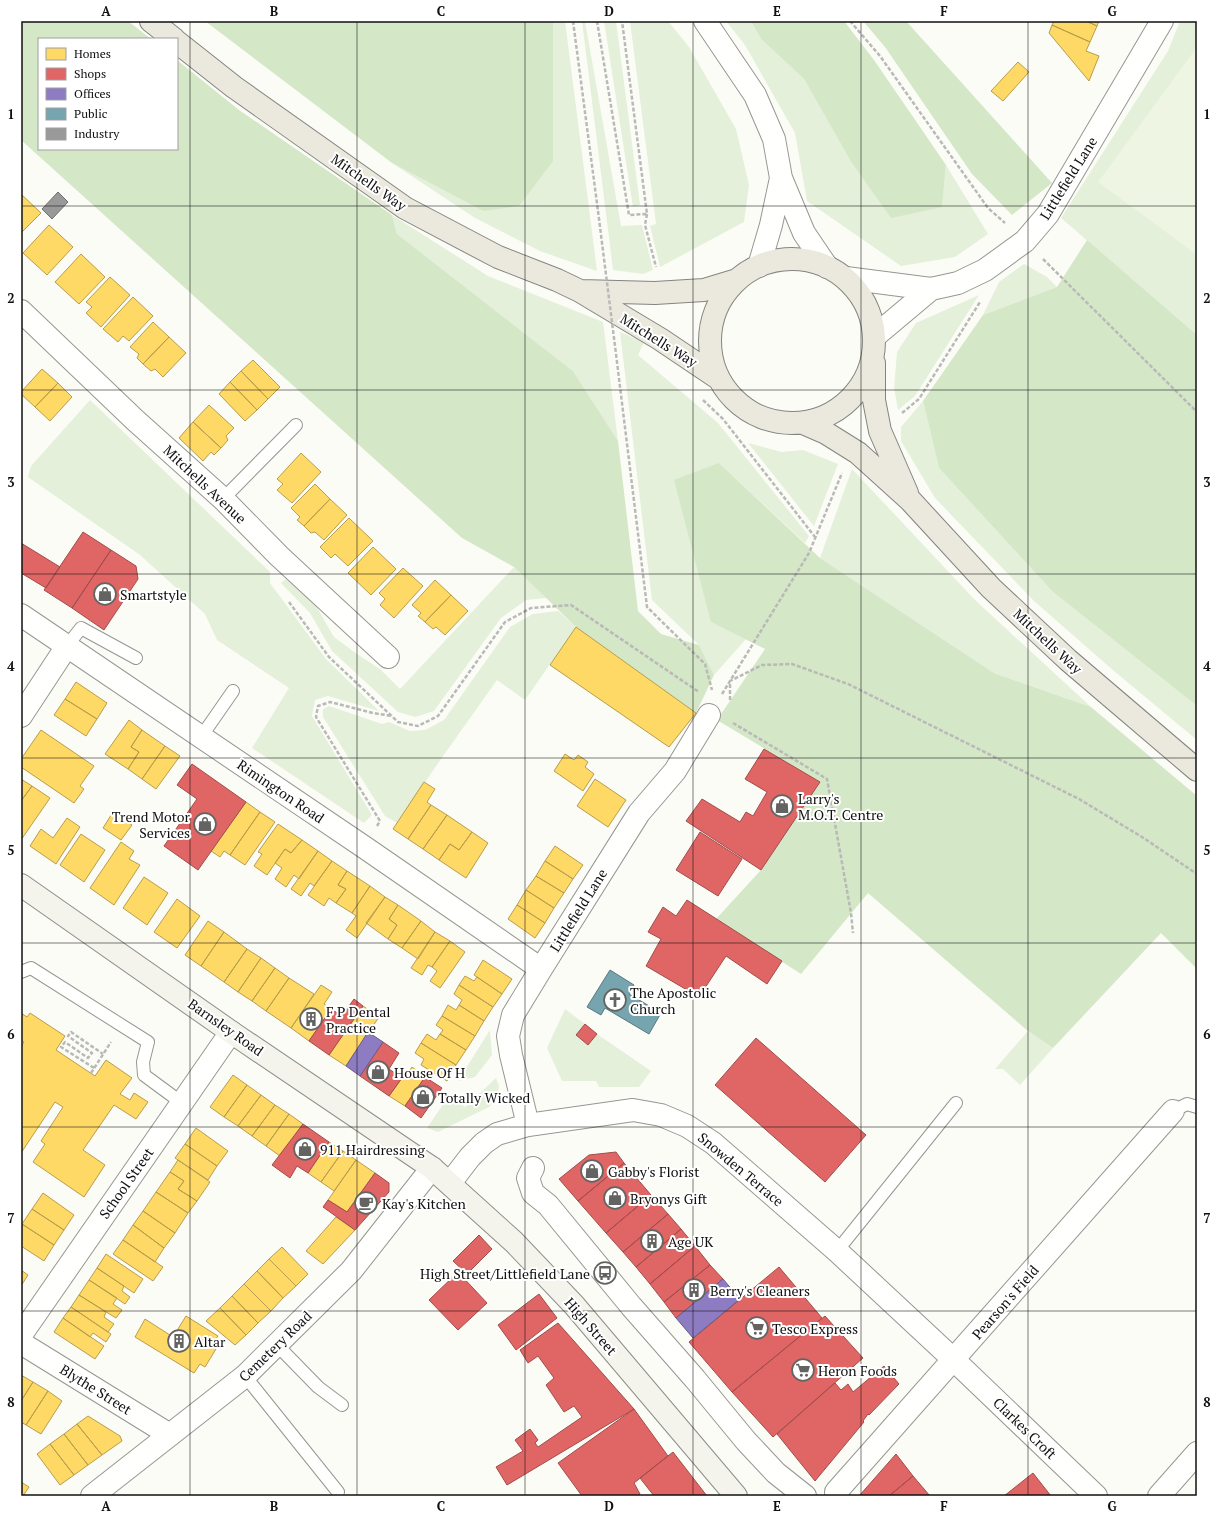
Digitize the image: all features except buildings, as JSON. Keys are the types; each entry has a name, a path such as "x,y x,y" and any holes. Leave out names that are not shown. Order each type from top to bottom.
{"main road":[{"path":"151,21 173,38"},
{"name":"Mitchells Way","path":"178,43 234,88 405,208 498,257 557,280 580,291 660,339 718,378"},
{"path":"784,259 806,260 827,266 846,278 861,295 871,314 875,336 874,358 867,378 845,405 834,413 803,423 782,423 756,415 734,400 718,378 710,352 711,326 720,301 736,280 759,266 784,259"},
{"name":"Mitchells Way","path":"580,291 655,293 704,290 736,280"},
{"name":"Mitchells Way","path":"874,358 874,400 880,431 910,500"},
{"name":"Mitchells Way","path":"803,423 826,432 858,452 910,500 991,588 1068,660 1197,770"}],"street":[{"path":"705,21 754,95 774,139 781,178 804,233 827,266"},
{"name":"Littlefield Lane","path":"846,278 931,289 958,283 985,270 1025,241 1048,214 1162,21"},
{"path":"759,266 771,225 781,178"},
{"name":"Littlefield Lane","path":"875,336 931,289"},
{"name":"Mitchells Avenue","path":"21,312 135,420 223,499 279,556 388,657"},
{"name":"Rimington Road","path":"21,615 364,847 541,969"},
{"path":"21,716 67,646"},
{"name":"Littlefield Lane","path":"528,1124 511,1055 508,1036 513,1015 639,813 675,771 712,710"},
{"name":"Barnsley Road","path":"21,885 231,1032 432,1168"},
{"name":"School Street","path":"21,1335 231,1032"},
{"name":"Snowden Terrace","path":"450,1183 470,1157 484,1143 497,1134 528,1124 633,1110 661,1115 687,1126 713,1143 837,1252 954,1360"},
{"name":"Pearson's Field","path":"836,1492 1173,1111"},
{"name":"High Street","path":"432,1168 514,1242 574,1305 736,1496"},
{"name":"Cemetery Road","path":"92,1496 245,1376 351,1271 432,1168"},
{"path":"533,1168 528,1178 533,1193 548,1205 631,1306 696,1379 746,1441 776,1473 805,1496"},
{"name":"Blythe Street","path":"21,1342 170,1435"},
{"name":"Clarkes Croft","path":"954,1360 1096,1496"},
{"path":"1159,1496 1197,1453"}],"lane":[{"path":"223,499 296,425"},
{"path":"67,646 81,628 136,658"},
{"path":"201,737 233,691"},
{"path":"21,972 31,968 148,1042 143,1062 144,1075 182,1103"},
{"path":"837,1252 956,1103"},
{"path":"1173,1111 1186,1104 1197,1107"},
{"path":"276,1345 318,1387 342,1405"},
{"path":"245,1376 338,1492"}],"path":[{"path":"573,21 647,607 705,664 712,710"},
{"path":"597,21 629,215 647,214"},
{"path":"622,21 647,214 645,225 658,274 655,293"},
{"path":"880,431 919,399 983,297 986,287 985,270"},
{"path":"700,397 723,419 816,538"},
{"path":"712,710 809,552 845,465 858,452"},
{"path":"288,601 329,657 398,722 418,726 438,716 505,622 531,608 570,605 712,710"},
{"path":"730,681 762,665 792,664 848,684 1079,798 1142,837 1197,874"},
{"path":"730,681 730,705"},
{"path":"364,847 380,821 316,717 318,706 330,702 373,713 392,716"},
{"path":"730,720 827,778 851,913 853,933"},
{"path":"91,1073 102,1055 71,1032 68,1036 92,1053 88,1058 64,1042 61,1047 94,1068"}],"green space":[{"path":"21,21 128,21 150,38 38,38 38,150 178,150 178,61 239,110 392,215 397,234 573,371 618,441 638,611 661,634 699,645 714,675 696,713 576,627 514,567 462,538 21,140"},
{"path":"205,21 553,21 553,161 519,206 483,211 392,163"},
{"path":"553,21 565,21 597,271 540,251 475,218 392,163 483,211 553,161"},
{"path":"582,21 585,21 621,226 642,225 653,270 643,274 613,270"},
{"path":"604,21 616,21 640,205 633,207"},
{"path":"630,21 668,21 689,47 736,129 749,185 744,222 660,267 650,226 656,224"},
{"path":"726,21 751,21 761,39 804,79 850,160 942,206 946,165 988,234 955,257 901,266 807,201 795,133 745,45"},
{"path":"751,21 844,21 874,60 946,165 942,207 891,218 850,160 804,79 761,39"},
{"path":"863,21 906,21 1052,183 1012,215 972,174 885,47"},
{"path":"1180,21 1197,21 1197,335 1061,218 1168,51"},
{"path":"1197,47 1197,255 1098,182"},
{"path":"392,215 488,276 603,322 618,441 573,371 397,234"},
{"path":"1087,240 1197,335 1197,706 1053,592 939,468 923,401 983,315 1057,287"},
{"path":"1024,264 1047,277 1057,287 983,315 999,282"},
{"path":"979,295 915,396 898,410 894,388 897,352 916,323"},
{"path":"620,332 644,342 638,355 718,423 809,536 805,543 719,463 711,622 746,639 714,675 699,645 652,600"},
{"path":"90,400 270,572 270,583 326,659 379,711 328,696 315,700 312,716 372,815 364,823 252,748 289,688 217,640 205,614 140,555 28,477 31,466"},
{"path":"923,401 939,468 1053,592 1197,706 1197,740 1114,671 1034,601 935,498 901,441 901,427"},
{"path":"748,443 782,452 803,450 838,464 814,526"},
{"path":"719,463 820,558 994,673 1091,707 1197,796 1197,969 1161,933 1053,1048 1028,1031 868,893 801,974 716,919 761,870 820,782 717,720 765,649 711,622 674,480"},
{"path":"852,469 975,600 1091,707 994,673 820,558"},
{"path":"514,567 546,598 526,600 501,618 434,711 415,717 398,712 332,651 310,613 281,583 286,579 315,604 334,637 380,669 400,689"},
{"path":"558,611 576,627 525,700 497,680 397,823 385,816 323,717 323,709 329,706 382,724 389,722 410,731 425,730 444,720 510,627 533,614"},
{"path":"565,1009 585,1024 576,1035 588,1045 597,1034 651,1071 639,1087 599,1087 596,1081 562,1081 547,1048"},
{"path":"490,1030 492,1055 475,1077 458,1081"},
{"path":"1028,1031 1053,1048 1020,1085 1003,1069 995,1069"},
{"path":"496,1078 499,1086 497,1097 489,1107 438,1132 427,1128 446,1100 457,1102 465,1107"}],"place":[{"name":"Smartstyle","path":"105,594"},
{"name":"Larry's M.O.T. Centre","path":"782,806"},
{"name":"Trend Motor Services","path":"205,824"},
{"name":"The Apostolic Church","path":"615,1000"},
{"name":"F P Dental Practice","path":"311,1019"},
{"name":"House Of H","path":"378,1072"},
{"name":"Totally Wicked","path":"423,1097"},
{"name":"911 Hairdressing","path":"305,1149"},
{"name":"Gabby's Florist","path":"592,1171"},
{"name":"Bryonys Gift","path":"615,1198"},
{"name":"Kay's Kitchen","path":"366,1203"},
{"name":"Age UK","path":"652,1241"},
{"name":"High Street/Littlefield Lane","path":"605,1273"},
{"name":"Berry's Cleaners","path":"694,1290"},
{"name":"Tesco Express","path":"757,1328"},
{"name":"Altar","path":"179,1341"},
{"name":"Heron Foods","path":"803,1370"}]}
